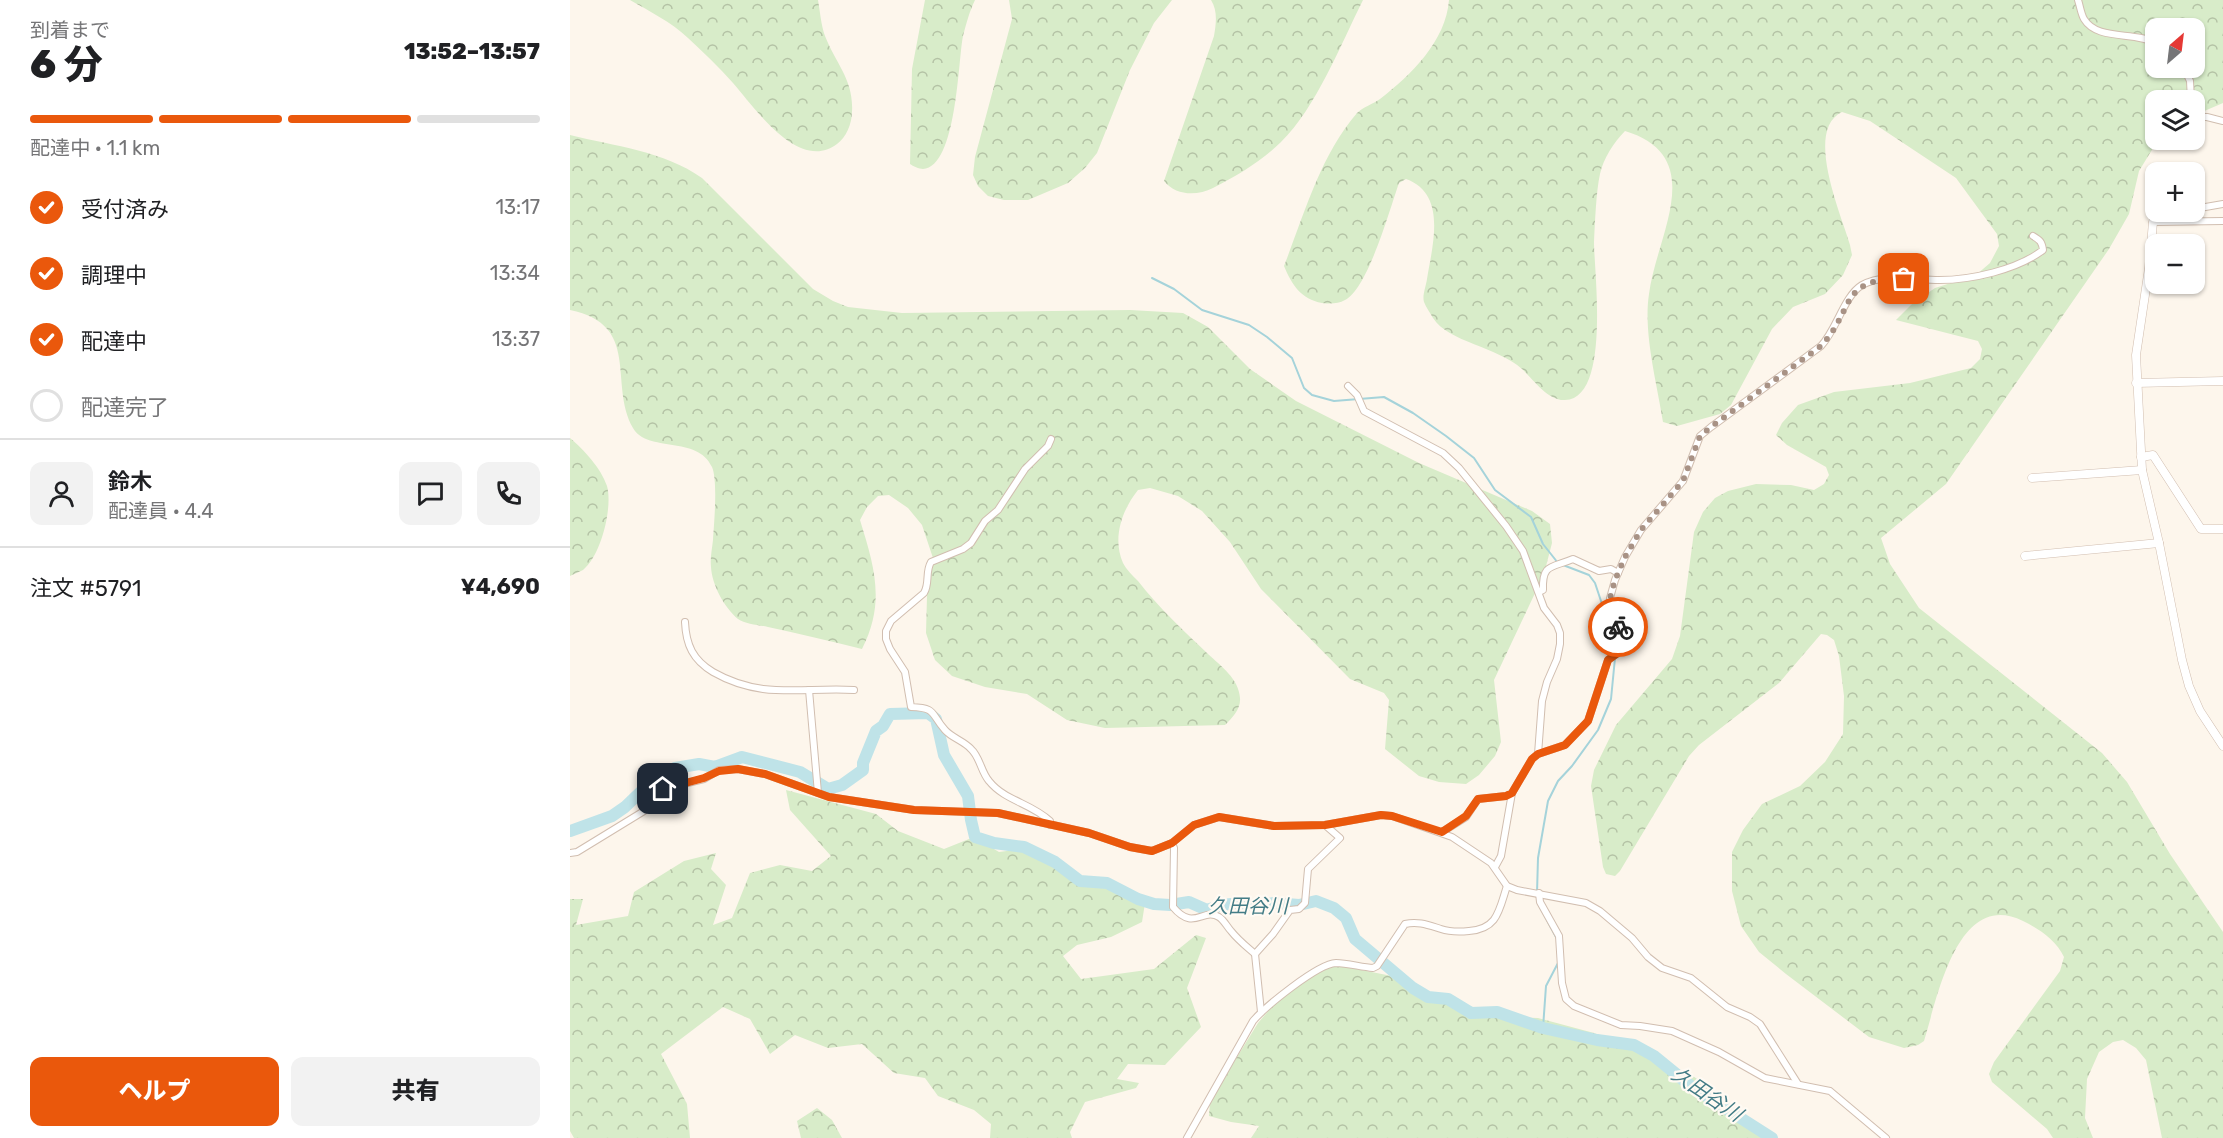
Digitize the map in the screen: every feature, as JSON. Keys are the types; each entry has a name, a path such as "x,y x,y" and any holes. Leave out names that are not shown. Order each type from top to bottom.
{"street":[{"path":"2078,0 2084,18 2091,26 2102,32 2145,38"},
{"path":"2205,117 2223,121"},
{"path":"2205,207 2223,204"},
{"path":"2205,221 2223,221"},
{"path":"2153,222 2149,268 2136,355 2140,457 2189,686 2200,711 2223,746"},
{"path":"1495,867 1501,856 1512,793 1532,759 1538,754 1565,745 1588,721 1608,660 1623,646 1623,638 1611,608 1610,598 1618,573 1641,530 1683,481 1700,436 1821,346 1829,337 1853,293 1862,285 1886,279 1968,279 1979,276 2036,255 2043,250 2041,240 2033,236"},
{"path":"2136,382 2223,381"},
{"path":"1348,386 1357,395 1364,411 1443,453 1459,468 1506,526 1523,551 1544,608 1560,633 1560,644 1542,701 1538,754"},
{"path":"1050,825 1050,821 1039,810 1010,799 988,781 972,749 945,731 934,712 927,708 911,707 905,672 886,639 886,631 891,621 924,593 927,588 928,568 931,562 963,549 971,543 985,521 998,510 1025,470 1048,446 1051,439"},
{"path":"2140,457 2153,455 2201,529 2223,529"},
{"path":"2032,478 2142,470"},
{"path":"2025,556 2159,543"},
{"path":"1539,592 1543,590 1543,576 1547,569 1573,559 1599,571 1611,569 1618,573"},
{"path":"685,622 685,635 695,657 702,665 732,683 769,691 854,690"},
{"path":"808,690 818,790"},
{"path":"570,853 577,852 644,811 663,789 704,778 719,771 738,769 765,774 818,790 829,797 882,807 998,813 1152,851 1172,843 1194,825 1219,817 1261,825 1325,825 1381,815 1392,816 1452,837 1495,867 1507,886 1517,890 1586,903 1600,911 1662,968 1691,978 1727,1007 1760,1024 1798,1084"},
{"path":"1442,832 1466,816 1478,799 1506,796 1512,793"},
{"path":"1255,954 1290,910 1299,909 1305,903 1308,868 1340,838 1325,825"},
{"path":"1172,843 1174,848 1173,907 1179,915 1188,919 1212,914 1220,917 1255,954 1261,1012"},
{"path":"1187,1138 1253,1021 1261,1012 1318,970 1335,963 1373,968 1377,966 1405,924 1415,921 1458,932 1489,927 1507,886"},
{"path":"1539,893 1540,902 1559,936 1562,983 1566,999 1574,1006 1621,1025 1672,1031 1719,1052 1765,1078 1830,1091 1886,1138"}],"green space":[{"path":"630,0 818,0 825,36 850,91 852,116 846,134 837,144 822,151 808,150 793,144 765,120 728,77 688,38 667,22"},
{"path":"925,0 975,0 963,36 954,111 949,132 943,151 934,164 923,169 910,164 912,69"},
{"path":"1009,0 1172,0 1154,23 1130,70 1097,153 1068,183 1028,200 1004,200 988,196 978,186 973,175 975,157 1012,19"},
{"path":"1211,0 1363,0 1317,94 1294,128 1274,149 1240,173 1207,191 1187,193 1174,190 1164,181 1214,36 1216,13"},
{"path":"1449,0 2223,0 2223,103 2205,111 2205,90 2145,90 2145,150 2152,150 2139,171 2129,214 2109,249 1946,484 1881,538 1890,564 1919,608 2102,753 2127,782 2170,854 2223,932 2223,1138 2162,1138 2146,1060 2136,1048 2123,1040 2113,1042 2099,1052 2087,1079 2085,1118 2093,1138 2053,1138 2047,1129 1992,1082 1989,1074 1994,1062 2060,971 2064,957 2046,936 2023,921 2000,915 1982,920 1966,934 1954,953 1944,976 1924,1041 1904,1048 1869,1037 1759,952 1741,926 1732,891 1732,852 1743,830 1762,804 1800,786 1825,762 1843,734 1844,696 1839,656 1834,640 1827,635 1821,634 1779,683 1699,745 1689,756 1620,871 1615,876 1606,874 1591,786 1594,770 1616,725 1672,659 1680,636 1694,532 1703,512 1715,498 1728,491 1756,484 1791,485 1814,490 1824,484 1829,475 1826,467 1787,445 1776,435 1782,423 1798,405 1834,392 1910,383 1971,368 1980,359 1982,349 1978,341 1896,320 1913,303 1935,288 1976,275 1990,263 1999,246 1997,234 1956,178 1870,121 1842,112 1831,122 1826,136 1825,154 1833,194 1852,255 1843,275 1825,294 1793,307 1772,329 1731,405 1720,414 1677,426 1663,422 1651,358 1648,325 1649,294 1672,200 1672,179 1666,159 1651,143 1625,131 1606,157 1599,181 1594,242 1597,332 1589,379 1579,394 1565,400 1553,397 1541,389 1512,361 1461,339 1440,326 1433,318 1423,297 1434,237 1432,209 1428,196 1419,186 1406,179 1399,183 1377,247 1362,281 1354,293 1345,300 1328,304 1308,298 1294,285 1284,266 1314,186 1344,130 1357,113 1380,99 1415,68 1434,43 1441,29"},
{"path":"570,135 655,155 672,161 702,178 813,289 848,307 902,313 1130,310 1183,313 1208,327 1250,369 1296,401 1419,463 1532,511 1550,524 1552,543 1544,574 1494,680 1501,742 1495,756 1479,775 1466,784 1439,782 1419,776 1385,749 1389,700 1384,693 1350,679 1261,589 1230,542 1202,511 1178,496 1150,488 1138,490 1127,506 1120,525 1118,544 1120,554 1126,568 1154,601 1233,679 1239,691 1240,702 1236,713 1225,725 1105,728 1067,720 1027,694 985,687 952,676 935,660 926,633 927,596 933,558 922,525 908,508 889,495 878,496 867,507 860,520 870,553 876,600 874,615 862,649 738,619 720,595 712,574 715,492 712,467 705,457 696,451 640,436 633,428 626,411 615,342 607,328 592,318 570,310"},
{"path":"570,438 596,466 604,479 607,486 608,506 604,531 595,554 583,570 570,576"},
{"path":"786,790 876,814 898,831 944,849 974,837 999,852 1022,849 1044,858 1075,881 1116,885 1145,903 1142,922 1111,937 1077,945 1063,956 1081,979 1154,969 1196,935 1206,938 1187,988 1201,1027 1165,1065 1128,1064 1117,1079 1139,1083 1136,1088 1085,1102 1070,1132 1072,1138 990,1138 991,1124 974,1110 938,1096 925,1078 894,1073 862,1044 828,1048 795,1035 770,1054 750,1019 723,1007 661,1054 687,1104 690,1138 574,1138 570,1131 570,899 583,899 576,925 628,916 634,892 684,861 716,853 711,869 726,885 713,925 732,918 750,873 780,865 812,871 831,856 790,810"},
{"path":"1341,966 1397,977 1423,996 1448,1002 1473,1015 1491,1014 1538,1018 1594,1033 1633,1048 1693,1076 1769,1138 1251,1138 1259,1126 1209,1116 1210,1101 1258,1023 1282,995 1328,967"},
{"path":"817,1108 832,1120 842,1138 801,1138 797,1121"}],"waterway":[{"path":"1152,278 1174,289 1202,310 1249,325 1267,337 1292,358 1304,388 1312,395 1334,401 1384,397 1413,413 1446,436 1474,458 1495,490 1531,517 1543,544 1558,563"},
{"path":"1563,565 1589,575 1595,583 1602,604 1604,622 1616,652"},
{"path":"1537,893 1538,858 1548,801 1558,781 1598,730 1611,699 1615,658"},
{"name":"久田谷川","path":"570,831 612,816 652,781 675,768 699,764 715,767 742,757 800,772 828,789 842,785 863,770 863,763 876,731 883,726 890,714 928,713 936,719 944,755 968,796 975,837 994,843 1024,847 1055,862 1080,881 1107,883 1138,899 1154,904 1170,905 1189,902 1207,910 1222,905 1241,903 1256,906 1274,903 1299,905 1316,901 1334,908 1346,918 1355,939 1413,988 1428,997 1448,999 1471,1013 1497,1012 1543,1028 1597,1040 1634,1045 1654,1056 1692,1087 1772,1138"},
{"path":"1540,907 1557,939"},
{"path":"1543,1028 1546,986 1558,963"}],"way so far":[{"path":"1618,627 1610,598 1618,573 1641,530 1683,481 1700,436 1821,346 1829,337 1853,293 1862,285 1886,279 1904,279"}],"route":[{"path":"663,789 704,778 719,771 738,769 765,774 829,797 882,807 998,813 1089,833 1130,847 1152,851 1164,848 1194,825 1219,817 1274,826 1337,824 1381,815 1392,816 1442,832 1466,816 1478,799 1506,796 1512,793 1532,759 1538,754 1565,745 1588,721 1608,660 1623,646 1623,638 1618,627"}]}
